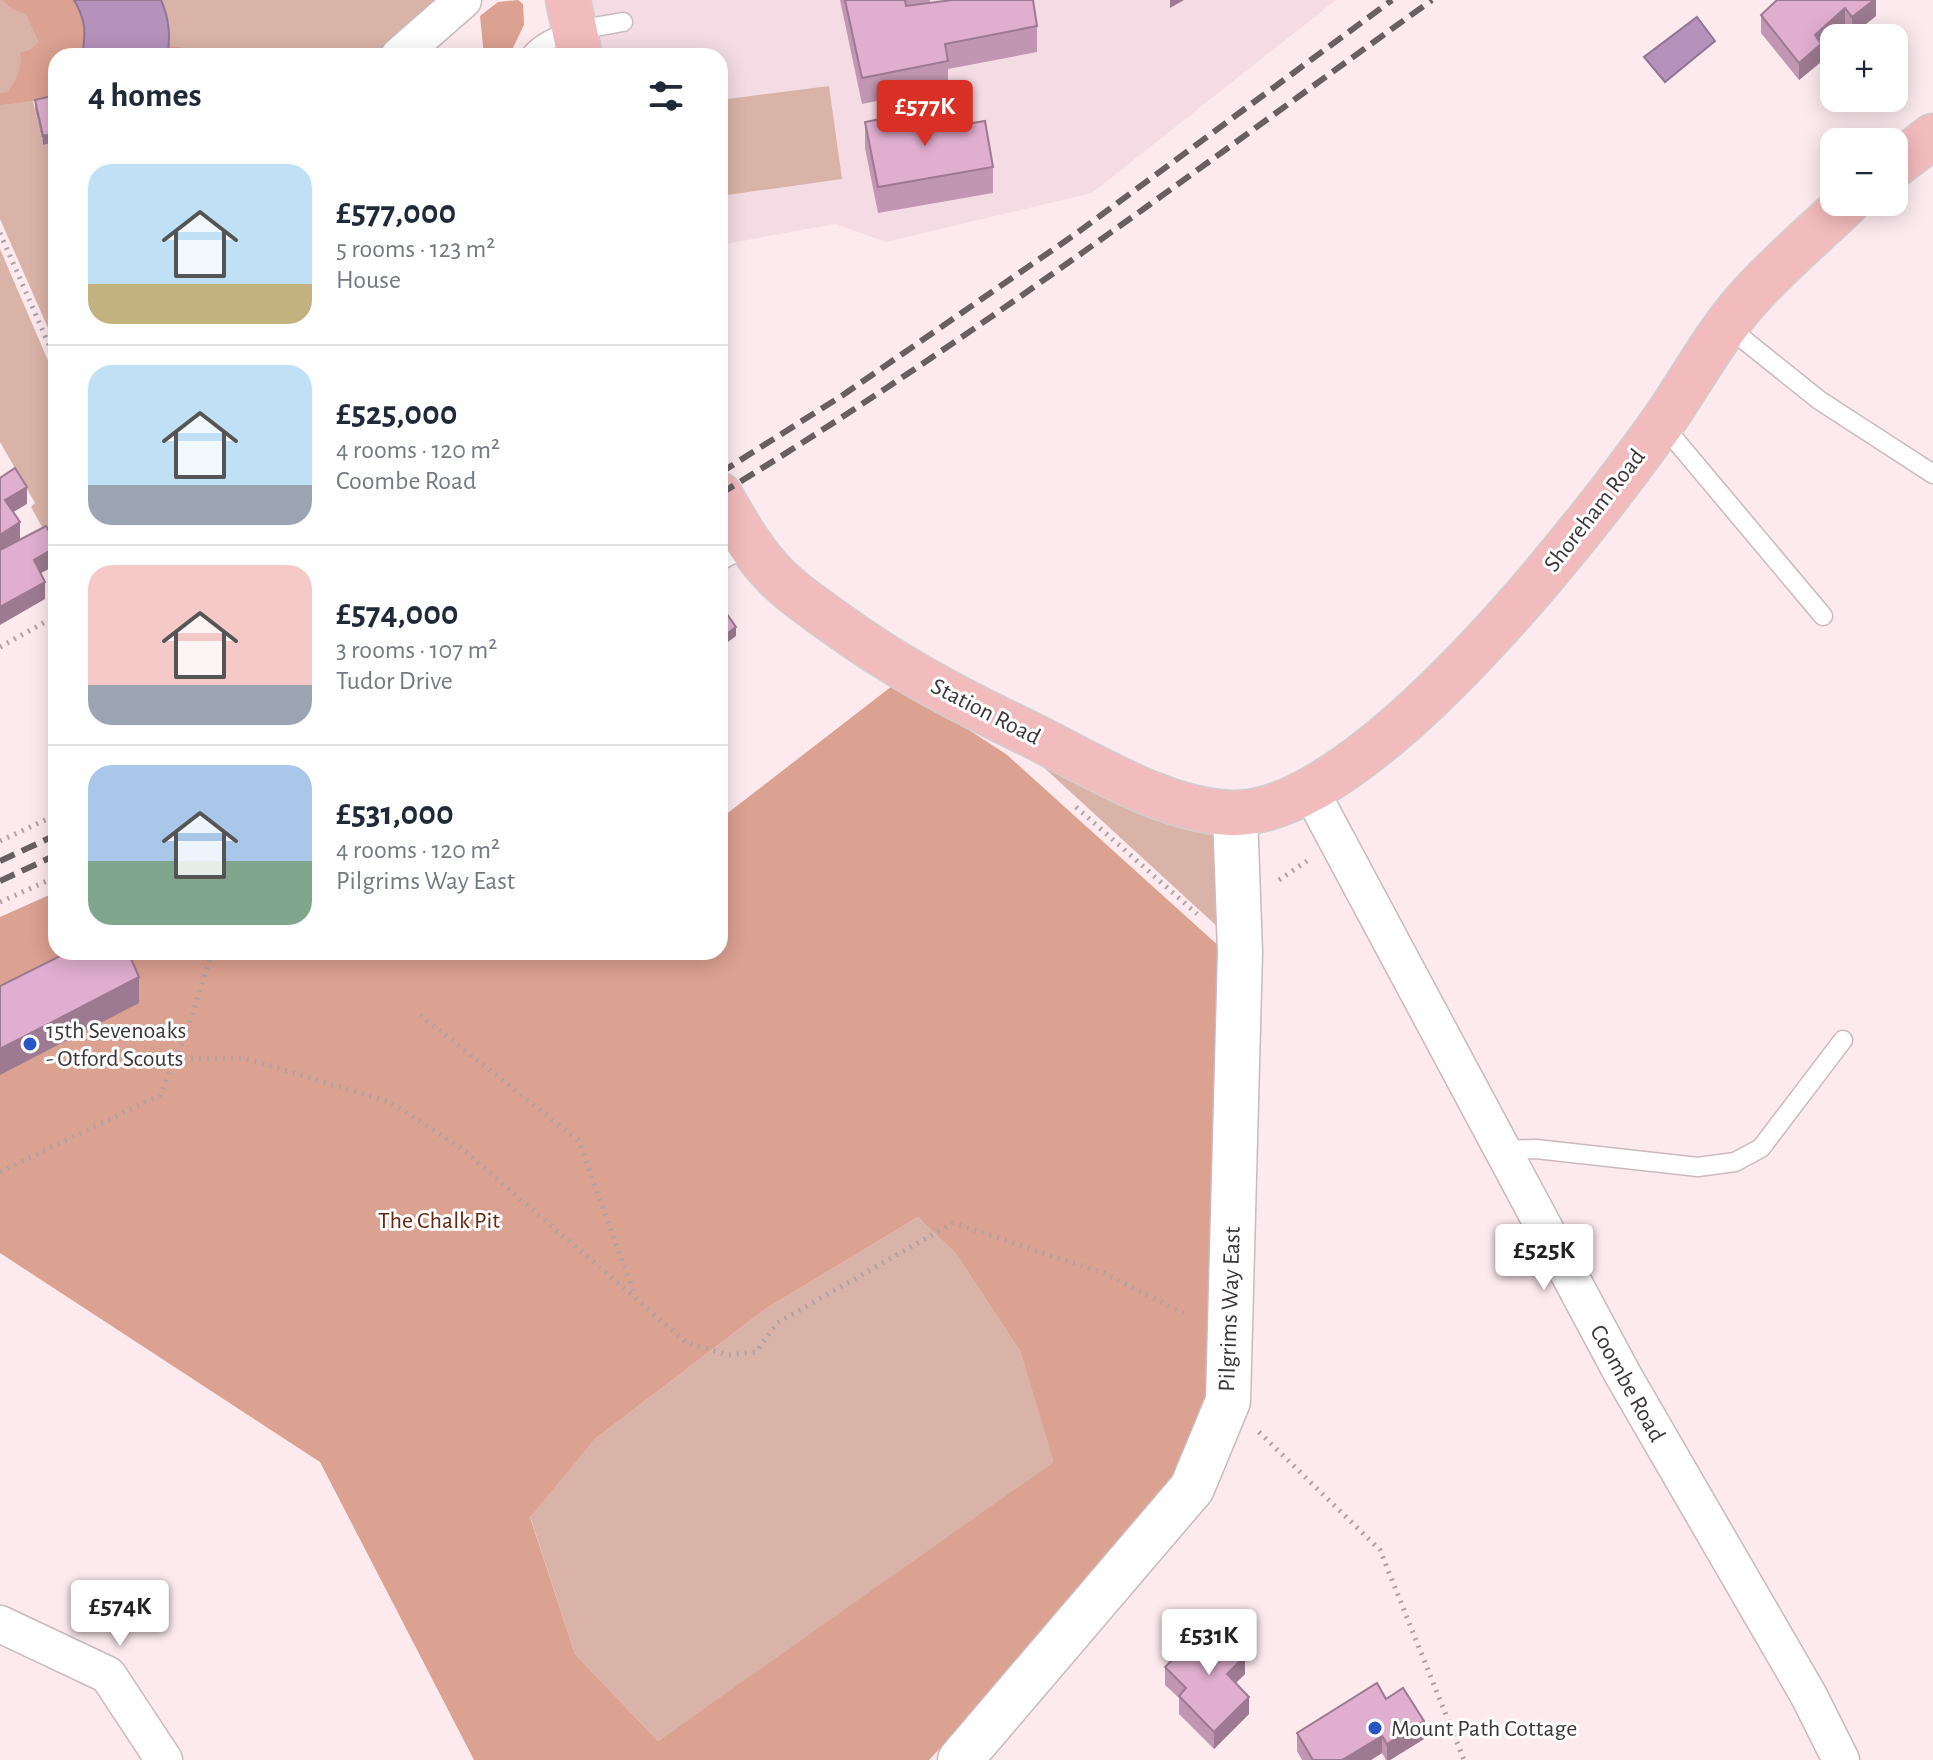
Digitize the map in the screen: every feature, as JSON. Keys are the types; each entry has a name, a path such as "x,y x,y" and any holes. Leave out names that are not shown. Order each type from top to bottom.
{"main road":[{"path":"1908,155 1933,136"},
{"name":"Shoreham Road","path":"1310,790 1366,753 1434,695 1554,564 1661,423 1744,303 1834,216"},
{"name":"Station Road","path":"728,518 738,546 767,567 788,588 875,652 943,691 1164,800 1235,814 1268,807 1310,790"}],"street":[{"path":"408,48 463,0"},
{"name":"Coombe Road","path":"1310,790 1623,1375 1809,1696 1841,1760"},
{"name":"Pilgrims Way East","path":"960,1760 1192,1488 1228,1401 1240,952 1235,814"},
{"path":"0,1624 108,1675 164,1760"}],"lane":[{"path":"539,48 547,41 574,30 623,22"},
{"path":"1728,327 1819,400 1933,474"},
{"path":"1661,423 1823,616"},
{"path":"1501,1150 1536,1149 1698,1167 1735,1162 1761,1148 1843,1040"}],"path":[{"path":"0,233 48,343"},
{"path":"0,647 48,620"},
{"path":"1076,806 1240,952"},
{"path":"0,841 48,819"},
{"path":"1238,892 1265,890 1309,859 1334,835"},
{"path":"0,902 48,881"},
{"path":"0,1172 160,1095 209,960"},
{"path":"420,1015 578,1140 635,1298"},
{"path":"175,1059 244,1058 390,1102 461,1148 686,1342 728,1355 756,1352 777,1323 953,1223 1104,1273 1228,1339"},
{"path":"1228,1401 1380,1550 1464,1760"}],"shaded area":[{"path":"0,0 74,0 86,34 83,48 48,48 48,72 33,101 43,145 48,144 48,328 0,219"},
{"path":"74,0 161,0 166,13 168,48 83,48 81,14"},
{"path":"161,0 443,0 428,17 390,48 168,48 166,13"},
{"path":"588,0 1336,0 1092,193 886,242 835,224 728,244 728,48 597,48"},
{"path":"1697,17 1715,41 1665,82 1644,57"},
{"path":"829,86 842,179 728,195 728,99"},
{"path":"0,249 48,360 48,538 31,507 35,503 0,442"},
{"path":"1040,764 1157,816 1228,828 1232,940"},
{"path":"918,1217 956,1254 1020,1351 1055,1463 658,1741 575,1654 530,1516 595,1439 764,1310"}],"green space":[{"path":"2,0 74,0 81,14 83,48 48,48 48,99 0,105 0,93 8,92 18,73 20,53 30,50 39,42 26,14 12,9"},
{"path":"518,0 523,4 524,25 513,48 483,48 480,16 498,2"},
{"name":"The Chalk Pit","path":"896,683 1006,754 1231,957 1217,1397 1181,1488 929,1760 474,1760 320,1462 0,1253 0,917 48,896 48,960 728,960 728,813","holes":["918,1217 956,1254 1020,1351 1054,1462 658,1741 575,1654 530,1517 595,1439 764,1310"]}],"building":[{"path":"845,0 905,0 906,6 952,0 1033,0 1037,26 945,44 948,61 862,78"},
{"path":"1777,0 1874,0 1852,17 1845,8 1827,24 1820,24 1820,30 1815,35 1820,45 1799,63 1761,15"},
{"path":"48,97 48,135 43,136 35,100"},
{"path":"933,109 936,129 985,121 993,167 878,187 865,122"},
{"path":"15,468 27,487 5,500 20,522 0,535 0,478"},
{"path":"46,526 48,530 48,552 34,560 45,582 0,607 0,550"},
{"path":"728,616 736,627 728,633"},
{"path":"52,960 132,960 139,977 0,1049 0,986"},
{"path":"1211,1622 1245,1656 1227,1674 1249,1697 1214,1732 1179,1696 1186,1688 1165,1667"},
{"path":"1377,1683 1386,1699 1403,1688 1424,1721 1387,1744 1382,1736 1342,1760 1313,1760 1297,1733"}],"railway":[{"path":"728,468 843,395 1077,233 1392,0"},
{"path":"728,489 812,437 992,316 1432,0"},
{"path":"0,861 48,839"},
{"path":"0,881 48,859"}],"place":[{"name":"15th Sevenoaks - Otford Scouts","path":"30,1044"},
{"name":"Mount Path Cottage","path":"1375,1728"}]}
